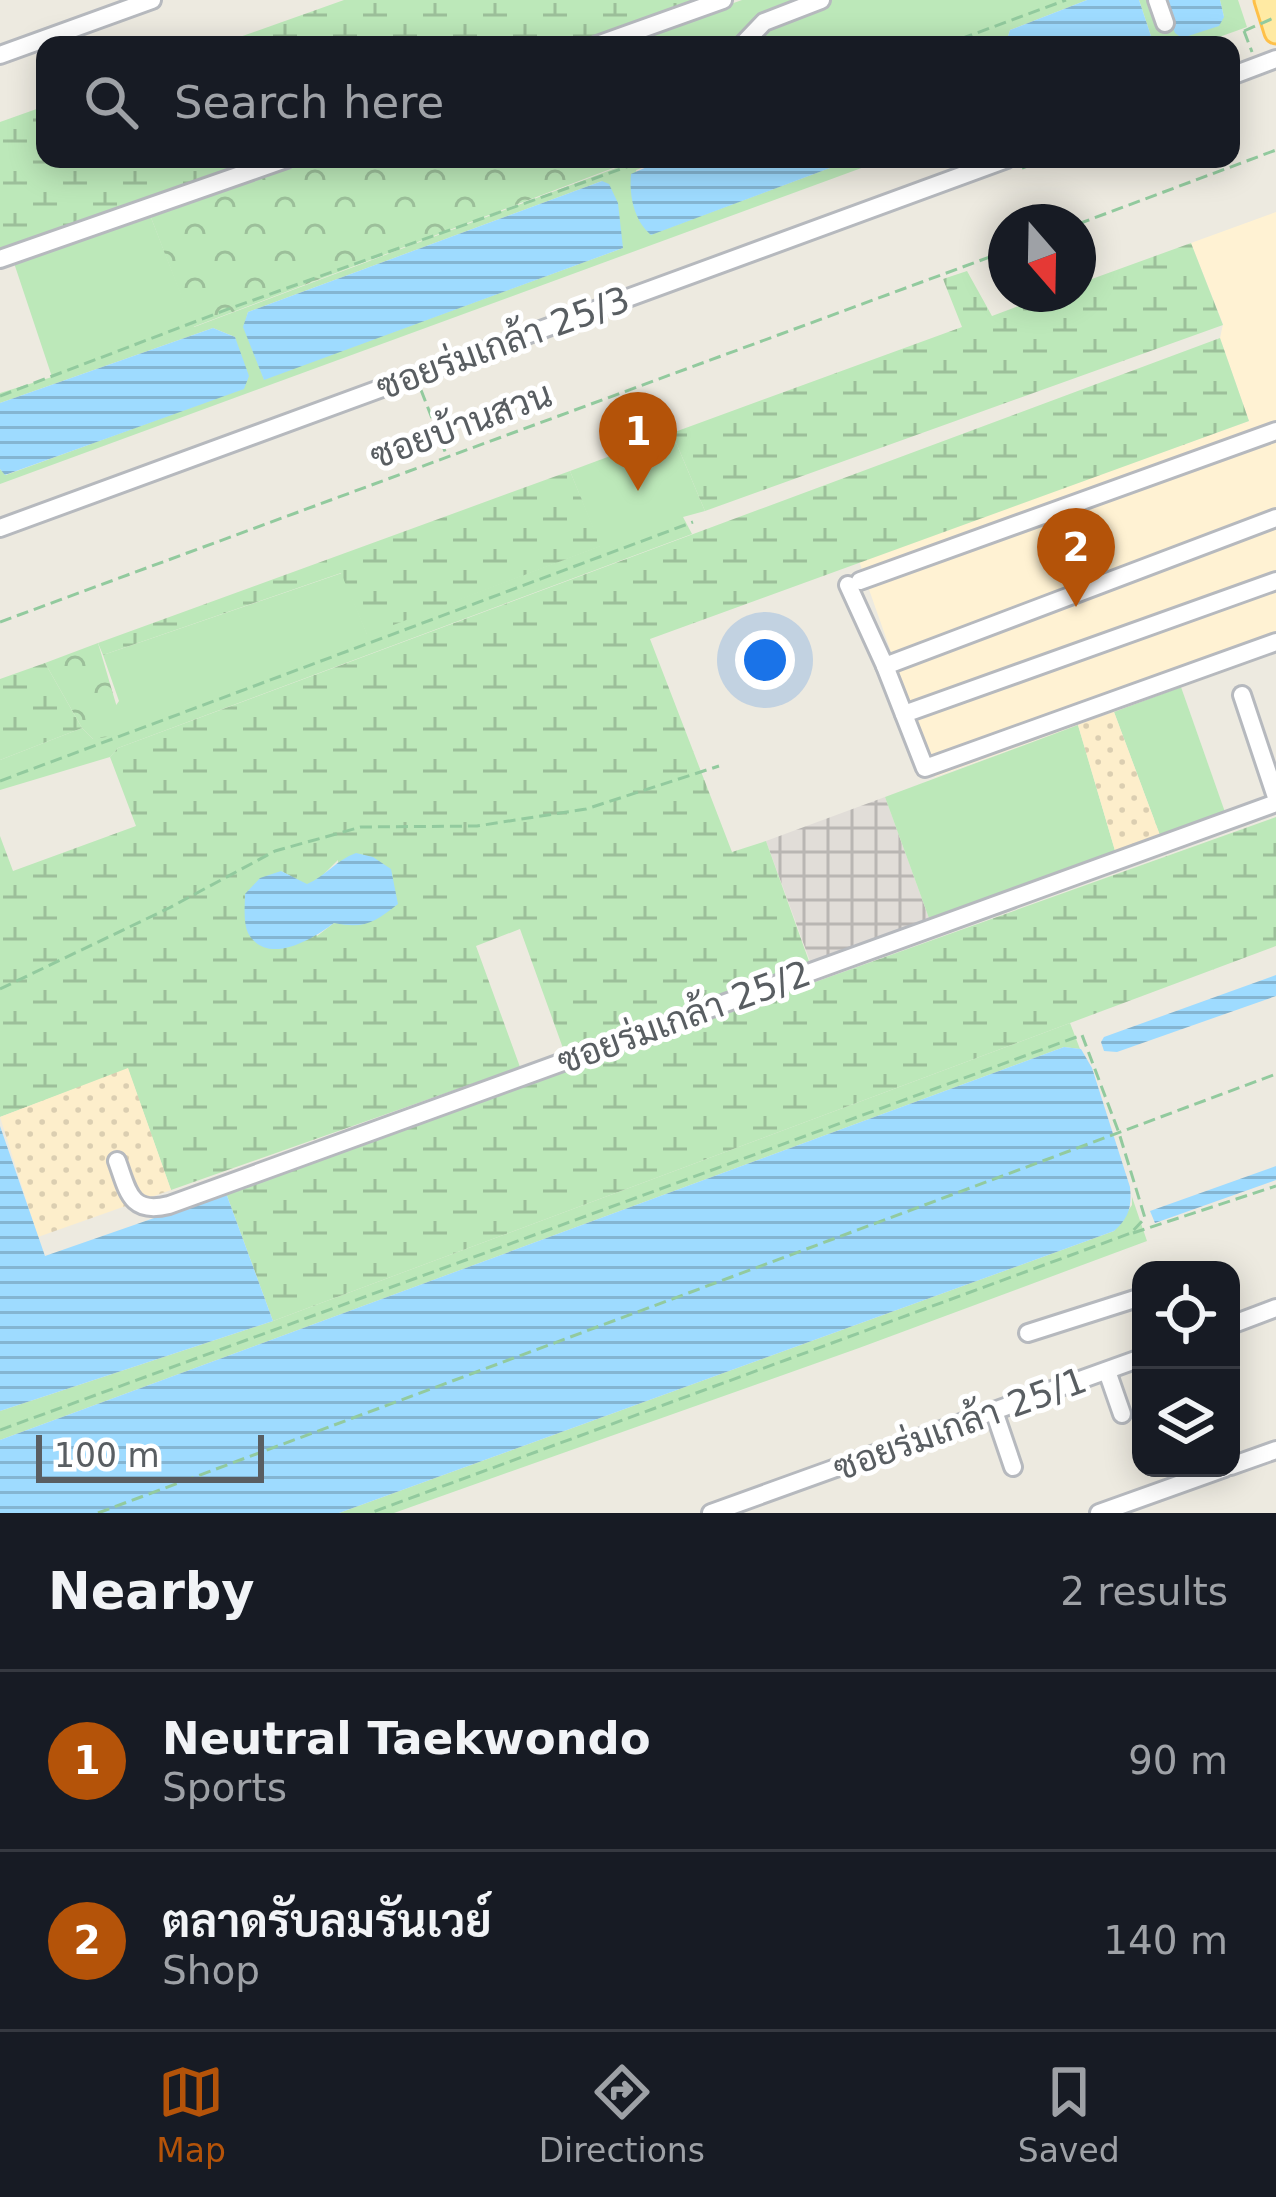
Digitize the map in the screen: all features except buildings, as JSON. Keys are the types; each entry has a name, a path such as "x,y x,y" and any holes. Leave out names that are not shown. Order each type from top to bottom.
{"main road":[{"path":"1266,0 1276,32"}],"street":[{"path":"53,36 152,0"},
{"path":"622,36 723,0"},
{"path":"751,36 764,22 821,0"},
{"path":"1156,0 1165,23"},
{"path":"0,55 36,42"},
{"path":"1240,73 1276,59"},
{"path":"0,259 260,168"},
{"name":"ซอยร่มเกล้า 25/3","path":"0,528 982,168"},
{"path":"1276,431 854,583 925,768 1276,642"},
{"path":"885,666 1276,518"},
{"path":"904,714 1276,581"},
{"path":"1242,695 1276,800"},
{"name":"ซอยร่มเกล้า 25/2","path":"117,1161 137,1204 146,1209 169,1205 1276,800"},
{"path":"1028,1333 1132,1304"},
{"path":"1240,1322 1276,1308"},
{"name":"ซอยร่มเกล้า 25/1","path":"711,1513 1132,1361"},
{"path":"1107,1371 1122,1414"},
{"path":"994,1412 1013,1466"},
{"path":"1240,1463 1276,1450"},
{"path":"1099,1513 1188,1477"}],"path":[{"path":"968,36 1066,0"},
{"path":"1257,66 1244,31 1276,17"},
{"path":"1240,163 1276,150"},
{"path":"0,396 624,168"},
{"path":"1096,217 1228,168"},
{"name":"ซอยบ้านสวน","path":"0,622 988,258"},
{"path":"420,387 447,455"},
{"path":"0,781 693,522"},
{"path":"0,988 170,908 275,851 361,826 478,826 586,809 719,766"},
{"path":"0,1430 1082,1035 1144,1217 1131,1233"},
{"path":"98,1513 1276,1074"},
{"path":"370,1513 1131,1233 1276,1186"}],"shaded area":[{"path":"1276,212 1276,653 935,777 859,561 1249,421 1220,338 1223,324 1191,243"},
{"path":"885,797 930,921 811,964 766,841"}],"green space":[{"path":"344,0 707,0 605,36 242,36"},
{"path":"742,0 1087,0 1010,30 1008,36 641,36"},
{"path":"1139,0 1162,0 1224,17 1220,0 1238,0 1247,27 1222,36 1151,36"},
{"path":"36,109 36,168 232,168 0,250 0,122"},
{"path":"278,168 613,168 193,327 150,215"},
{"path":"616,168 641,168 636,170 652,234 830,168 861,168 0,484 0,469 6,475 244,388 235,337 213,328 0,403 0,393 52,377 14,263 150,215 194,327","holes":["602,181 623,248 264,379 244,327 248,312"]},
{"path":"1191,243 1223,325 705,511 672,433 962,327 943,279 967,271 992,316 1096,312 1096,277"},
{"path":"1220,338 1249,421 650,639 732,852 766,841 810,964 564,1051 520,929 476,946 520,1067 171,1190 128,1069 0,1117 0,836 13,871 136,826 110,757 118,748","holes":["338,860 334,923 317,936 281,871 307,885"]},
{"path":"672,433 705,511 683,517 692,534 118,748 110,757 0,790 0,760 82,728 93,739 119,701 103,655 342,573 367,634 600,546 570,471"},
{"path":"570,471 601,546 367,635 341,573 103,655 98,643"},
{"path":"98,643 121,721 113,736 93,739 45,663"},
{"path":"45,663 82,728 0,760 0,679"},
{"path":"1181,687 1226,815 1161,838 1114,712"},
{"path":"1078,725 1116,854 930,921 885,797"},
{"path":"1276,817 1276,946 273,1321 226,1193"},
{"path":"1070,1023 1080,1049 1064,1047 0,1440 0,1411 273,1321"},
{"path":"1132,1197 1147,1241 394,1513 339,1513 1114,1231 1132,1205"}],"sand":[{"path":"1114,712 1161,838 1116,854 1078,725"},
{"path":"128,1068 171,1190 38,1237 0,1117"}],"water":[{"path":"1087,0 1139,0 1151,36 1008,36 1010,30"},
{"path":"1162,0 1220,0 1224,17 1219,26 1188,36 1175,33"},
{"path":"645,168 830,168 651,235 634,207 631,174"},
{"path":"602,181 609,184 618,203 623,248 264,380 243,327 248,312"},
{"path":"213,328 235,337 249,376 244,389 5,475 0,469 0,403"},
{"path":"356,853 391,869 398,904 375,920 361,925 334,923 290,947 266,948 256,943 248,933 245,894 260,878 281,871 307,884"},
{"path":"1276,975 1276,996 1117,1052 1104,1051 1104,1037"},
{"path":"1064,1047 1081,1049 1092,1068 1130,1187 1128,1211 1114,1231 339,1513 0,1513 0,1440"},
{"path":"0,1126 45,1256 226,1193 273,1321 0,1411"},
{"path":"1276,1166 1276,1180 1155,1223 1150,1211"}],"place":[{"name":"Neutral Taekwondo","path":"638,491"},
{"name":"ตลาดรับลมรันเวย์","path":"1076,607"}]}
